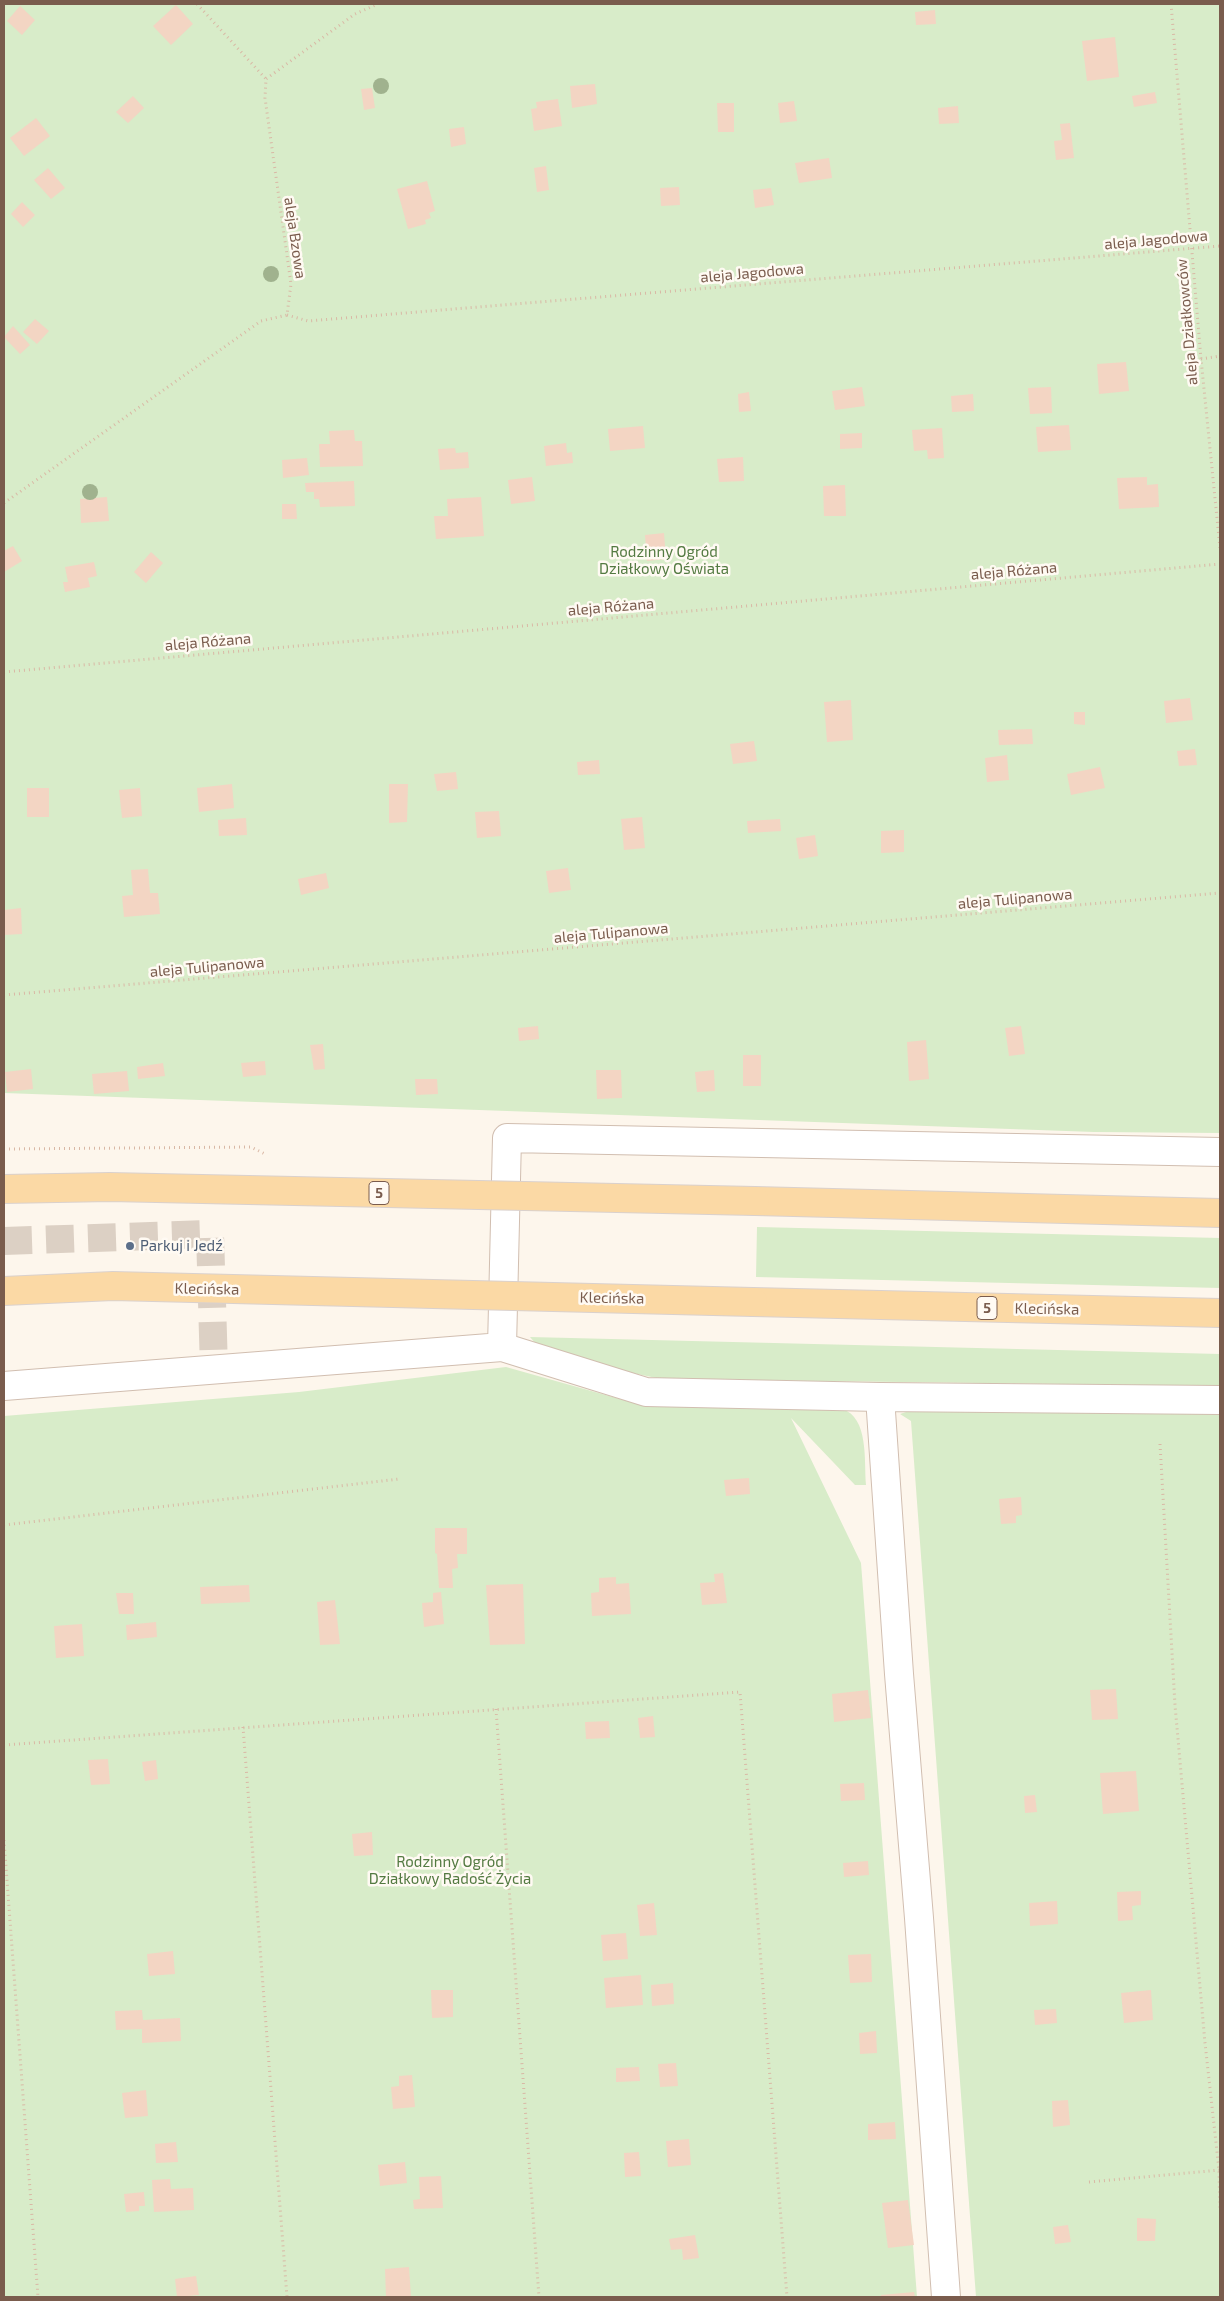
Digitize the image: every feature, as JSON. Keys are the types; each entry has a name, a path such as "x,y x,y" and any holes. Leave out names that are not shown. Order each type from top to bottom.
{"main road":[{"name":"5","path":"4,1189 110,1187 1220,1213"},
{"name":"Klecińska","path":"4,1291 123,1287 1220,1313"}],"street":[{"path":"502,1347 507,1138 1220,1152"},
{"path":"4,1386 502,1347 646,1392 880,1397 1220,1400"},
{"path":"880,1397 898,1665 919,1918 946,2297"}],"path":[{"path":"198,4 266,79 355,14 378,4"},
{"name":"aleja Działkowców","path":"1171,4 1201,359 1220,548"},
{"name":"aleja Bzowa","path":"266,79 265,98 291,284 287,315"},
{"name":"aleja Jagodowa","path":"287,315 308,321 1220,246"},
{"path":"4,503 261,321 287,315"},
{"path":"1201,359 1220,356"},
{"name":"aleja Różana","path":"4,672 1220,564"},
{"name":"aleja Tulipanowa","path":"4,995 1220,893"},
{"path":"1160,1444 1175,1705 1205,2043 1220,2170 1220,2210"},
{"path":"4,1525 399,1479"},
{"path":"4,1745 740,1692 787,2297"},
{"path":"496,1709 539,2297"},
{"path":"243,1728 287,2297"},
{"path":"4,1840 38,2297"},
{"path":"1089,2182 1220,2170"}],"green space":[{"name":"Rodzinny Ogród Działkowy Oświata","path":"4,4 1220,4 1220,1133 1094,1132 4,1093"},
{"path":"757,1227 1220,1238 1220,1288 756,1277"},
{"path":"530,1337 1220,1354 1220,1386 661,1379 609,1368 536,1344"},
{"name":"Rodzinny Ogród Działkowy Radość Życia","path":"506,1367 627,1401 650,1404 842,1409 851,1414 861,1430 865,1453 866,1485 855,1485 791,1418 861,1563 917,2297 4,2297 4,1416 299,1392"},
{"path":"915,1409 1220,1414 1220,2297 976,2297 911,1421 900,1414"}],"building":[{"path":"176,5 193,24 171,45 153,26"},
{"path":"20,6 35,20 22,35 7,21"},
{"path":"935,10 936,24 916,25 915,12"},
{"path":"1115,37 1119,77 1087,81 1082,41"},
{"path":"595,84 597,104 572,108 570,86"},
{"path":"372,88 375,108 364,110 361,89"},
{"path":"1155,92 1157,103 1134,107 1132,96"},
{"path":"133,96 144,108 128,123 116,112"},
{"path":"558,99 562,126 534,131 531,109 537,108 536,102"},
{"path":"794,101 797,121 780,123 778,103"},
{"path":"717,103 734,103 734,132 718,132"},
{"path":"958,106 959,123 939,124 938,108"},
{"path":"36,118 50,136 24,156 10,138"},
{"path":"1070,123 1074,158 1056,160 1054,141 1062,140 1060,124"},
{"path":"464,127 466,144 451,147 449,129"},
{"path":"829,158 832,178 799,183 795,163"},
{"path":"546,166 549,190 537,192 534,168"},
{"path":"48,168 65,188 51,199 34,180"},
{"path":"427,181 435,211 429,213 431,218 425,220 426,224 408,229 397,189"},
{"path":"679,187 680,205 661,206 660,188"},
{"path":"771,188 774,205 755,208 753,190"},
{"path":"22,202 35,215 23,227 11,214"},
{"path":"35,319 49,331 37,344 23,332"},
{"path":"13,326 30,345 20,354 4,337"},
{"path":"1126,362 1129,391 1099,394 1097,364"},
{"path":"862,387 865,406 835,410 832,391"},
{"path":"1051,387 1052,413 1030,414 1028,388"},
{"path":"749,392 751,411 739,412 738,394"},
{"path":"973,394 974,411 952,412 951,396"},
{"path":"1069,425 1071,450 1038,452 1036,427"},
{"path":"643,426 645,448 610,451 608,429"},
{"path":"942,428 944,458 928,459 927,450 914,451 912,430"},
{"path":"354,430 355,441 362,441 363,466 320,467 319,444 330,444 329,431"},
{"path":"862,433 862,448 840,449 840,434"},
{"path":"566,443 567,453 572,452 573,463 546,466 544,446"},
{"path":"455,448 456,453 468,452 469,468 440,470 438,449"},
{"path":"743,457 744,481 719,482 717,459"},
{"path":"307,458 309,475 283,478 282,460"},
{"path":"532,477 535,501 511,504 508,480"},
{"path":"1147,477 1147,485 1158,484 1159,507 1119,509 1117,478"},
{"path":"354,481 355,506 320,507 319,499 314,499 314,492 306,492 305,483"},
{"path":"845,485 846,516 824,516 823,486"},
{"path":"107,497 109,521 81,523 80,499"},
{"path":"481,497 484,536 436,539 434,516 448,516 447,499"},
{"path":"282,504 296,504 297,519 282,519"},
{"path":"664,533 666,559 647,561 645,535"},
{"path":"13,546 22,561 4,572 4,551"},
{"path":"151,552 163,563 146,583 134,572"},
{"path":"94,562 97,576 88,578 90,587 65,592 63,582 68,582 65,567"},
{"path":"1190,698 1193,720 1166,723 1164,701"},
{"path":"851,700 853,740 827,742 824,702"},
{"path":"1074,712 1085,712 1085,725 1074,724"},
{"path":"1032,729 1033,744 999,745 998,730"},
{"path":"754,741 757,761 733,764 730,744"},
{"path":"1195,749 1197,765 1179,766 1177,751"},
{"path":"1007,755 1009,780 987,782 985,758"},
{"path":"599,760 600,774 578,775 577,762"},
{"path":"1100,767 1105,788 1071,795 1067,774"},
{"path":"456,772 458,789 437,791 434,774"},
{"path":"232,784 234,808 199,812 197,788"},
{"path":"389,784 408,784 407,822 389,823"},
{"path":"27,788 49,788 49,817 27,817"},
{"path":"140,788 142,816 122,818 119,790"},
{"path":"499,811 501,836 477,838 475,812"},
{"path":"642,817 645,848 624,850 621,819"},
{"path":"246,818 247,835 219,836 218,820"},
{"path":"780,819 781,831 748,833 747,821"},
{"path":"904,830 904,852 881,853 881,831"},
{"path":"815,835 818,856 799,859 796,838"},
{"path":"568,868 571,890 549,893 546,871"},
{"path":"148,869 150,893 158,893 160,914 124,917 122,896 133,895 131,870"},
{"path":"326,873 329,888 301,895 298,879"},
{"path":"21,908 22,934 4,935 4,910"},
{"path":"538,1026 539,1039 519,1041 518,1028"},
{"path":"1021,1026 1025,1054 1009,1056 1005,1028"},
{"path":"926,1040 929,1079 909,1081 907,1042"},
{"path":"323,1044 325,1069 314,1070 310,1045"},
{"path":"743,1055 761,1055 761,1086 743,1086"},
{"path":"265,1061 266,1075 243,1077 241,1063"},
{"path":"163,1063 165,1076 138,1079 137,1067"},
{"path":"31,1069 33,1089 7,1092 5,1072"},
{"path":"596,1070 621,1070 622,1098 597,1099"},
{"path":"714,1070 715,1091 697,1092 695,1072"},
{"path":"127,1071 129,1091 94,1094 92,1074"},
{"path":"415,1079 437,1079 438,1094 416,1095"},
{"path":"749,1478 750,1494 726,1496 724,1480"},
{"path":"1021,1497 1022,1515 1016,1516 1016,1523 1001,1524 999,1499"},
{"path":"435,1528 467,1528 467,1554 457,1554 458,1568 452,1569 453,1588 439,1588 437,1554 435,1553"},
{"path":"723,1573 727,1603 702,1605 700,1583 715,1582 714,1574"},
{"path":"616,1577 616,1584 629,1583 631,1614 592,1616 591,1593 599,1592 599,1578"},
{"path":"523,1584 525,1644 490,1645 486,1585"},
{"path":"249,1585 250,1602 201,1604 200,1587"},
{"path":"441,1592 444,1624 424,1627 422,1603 433,1602 433,1593"},
{"path":"116,1593 133,1593 134,1614 119,1614"},
{"path":"335,1600 340,1644 320,1645 317,1602"},
{"path":"156,1622 157,1637 127,1640 126,1625"},
{"path":"82,1624 84,1656 56,1658 54,1626"},
{"path":"1116,1689 1118,1719 1092,1720 1090,1690"},
{"path":"868,1690 871,1718 834,1722 832,1694"},
{"path":"653,1716 655,1737 640,1738 638,1718"},
{"path":"609,1721 610,1738 586,1739 585,1722"},
{"path":"108,1759 110,1784 91,1785 88,1760"},
{"path":"156,1760 158,1779 145,1781 142,1762"},
{"path":"1136,1771 1139,1811 1103,1814 1100,1773"},
{"path":"864,1783 865,1800 841,1801 840,1784"},
{"path":"1035,1795 1037,1812 1025,1813 1024,1796"},
{"path":"372,1832 373,1855 354,1856 352,1834"},
{"path":"868,1861 869,1875 844,1877 843,1863"},
{"path":"1141,1891 1141,1905 1132,1906 1133,1920 1118,1921 1117,1892"},
{"path":"1057,1901 1058,1924 1030,1926 1029,1903"},
{"path":"654,1903 657,1935 640,1936 637,1905"},
{"path":"626,1933 628,1959 603,1961 601,1935"},
{"path":"173,1951 175,1974 149,1976 147,1954"},
{"path":"871,1954 872,1982 850,1983 848,1955"},
{"path":"641,1975 643,2005 606,2008 604,1978"},
{"path":"673,1983 674,2004 652,2006 651,1985"},
{"path":"431,1990 453,1990 453,2017 432,2018"},
{"path":"1151,1990 1153,2020 1124,2023 1121,1993"},
{"path":"1056,2009 1057,2023 1035,2025 1034,2010"},
{"path":"142,2010 143,2020 180,2018 181,2041 142,2043 142,2029 116,2030 115,2011"},
{"path":"876,2031 877,2053 860,2054 859,2033"},
{"path":"676,2063 678,2086 660,2087 658,2064"},
{"path":"639,2067 640,2081 616,2082 616,2068"},
{"path":"412,2075 415,2107 393,2109 391,2087 399,2086 399,2076"},
{"path":"146,2090 148,2116 125,2118 122,2093"},
{"path":"1068,2100 1070,2125 1053,2127 1052,2101"},
{"path":"895,2122 896,2139 868,2140 868,2124"},
{"path":"689,2139 691,2165 668,2167 666,2141"},
{"path":"176,2142 178,2162 156,2163 155,2144"},
{"path":"639,2152 641,2176 625,2177 624,2153"},
{"path":"405,2162 407,2183 380,2186 378,2165"},
{"path":"441,2176 443,2208 414,2209 413,2200 420,2199 419,2177"},
{"path":"170,2179 171,2189 193,2188 194,2210 154,2212 152,2180"},
{"path":"144,2192 145,2206 139,2206 139,2211 126,2212 124,2194"},
{"path":"908,2200 914,2245 888,2248 882,2203"},
{"path":"1137,2218 1156,2219 1155,2241 1137,2241"},
{"path":"1068,2225 1071,2242 1055,2244 1053,2227"},
{"path":"695,2235 699,2258 683,2260 682,2249 671,2250 669,2239"},
{"path":"409,2267 411,2297 386,2297 385,2269"},
{"path":"196,2276 199,2295 177,2297 175,2279"},
{"path":"914,2292 915,2297 881,2297 881,2295"}],"tunnel":[{"path":"4,1241 210,1234 214,1369"}],"place":[{"name":"Parkuj i Jedź","path":"130,1246"}]}
